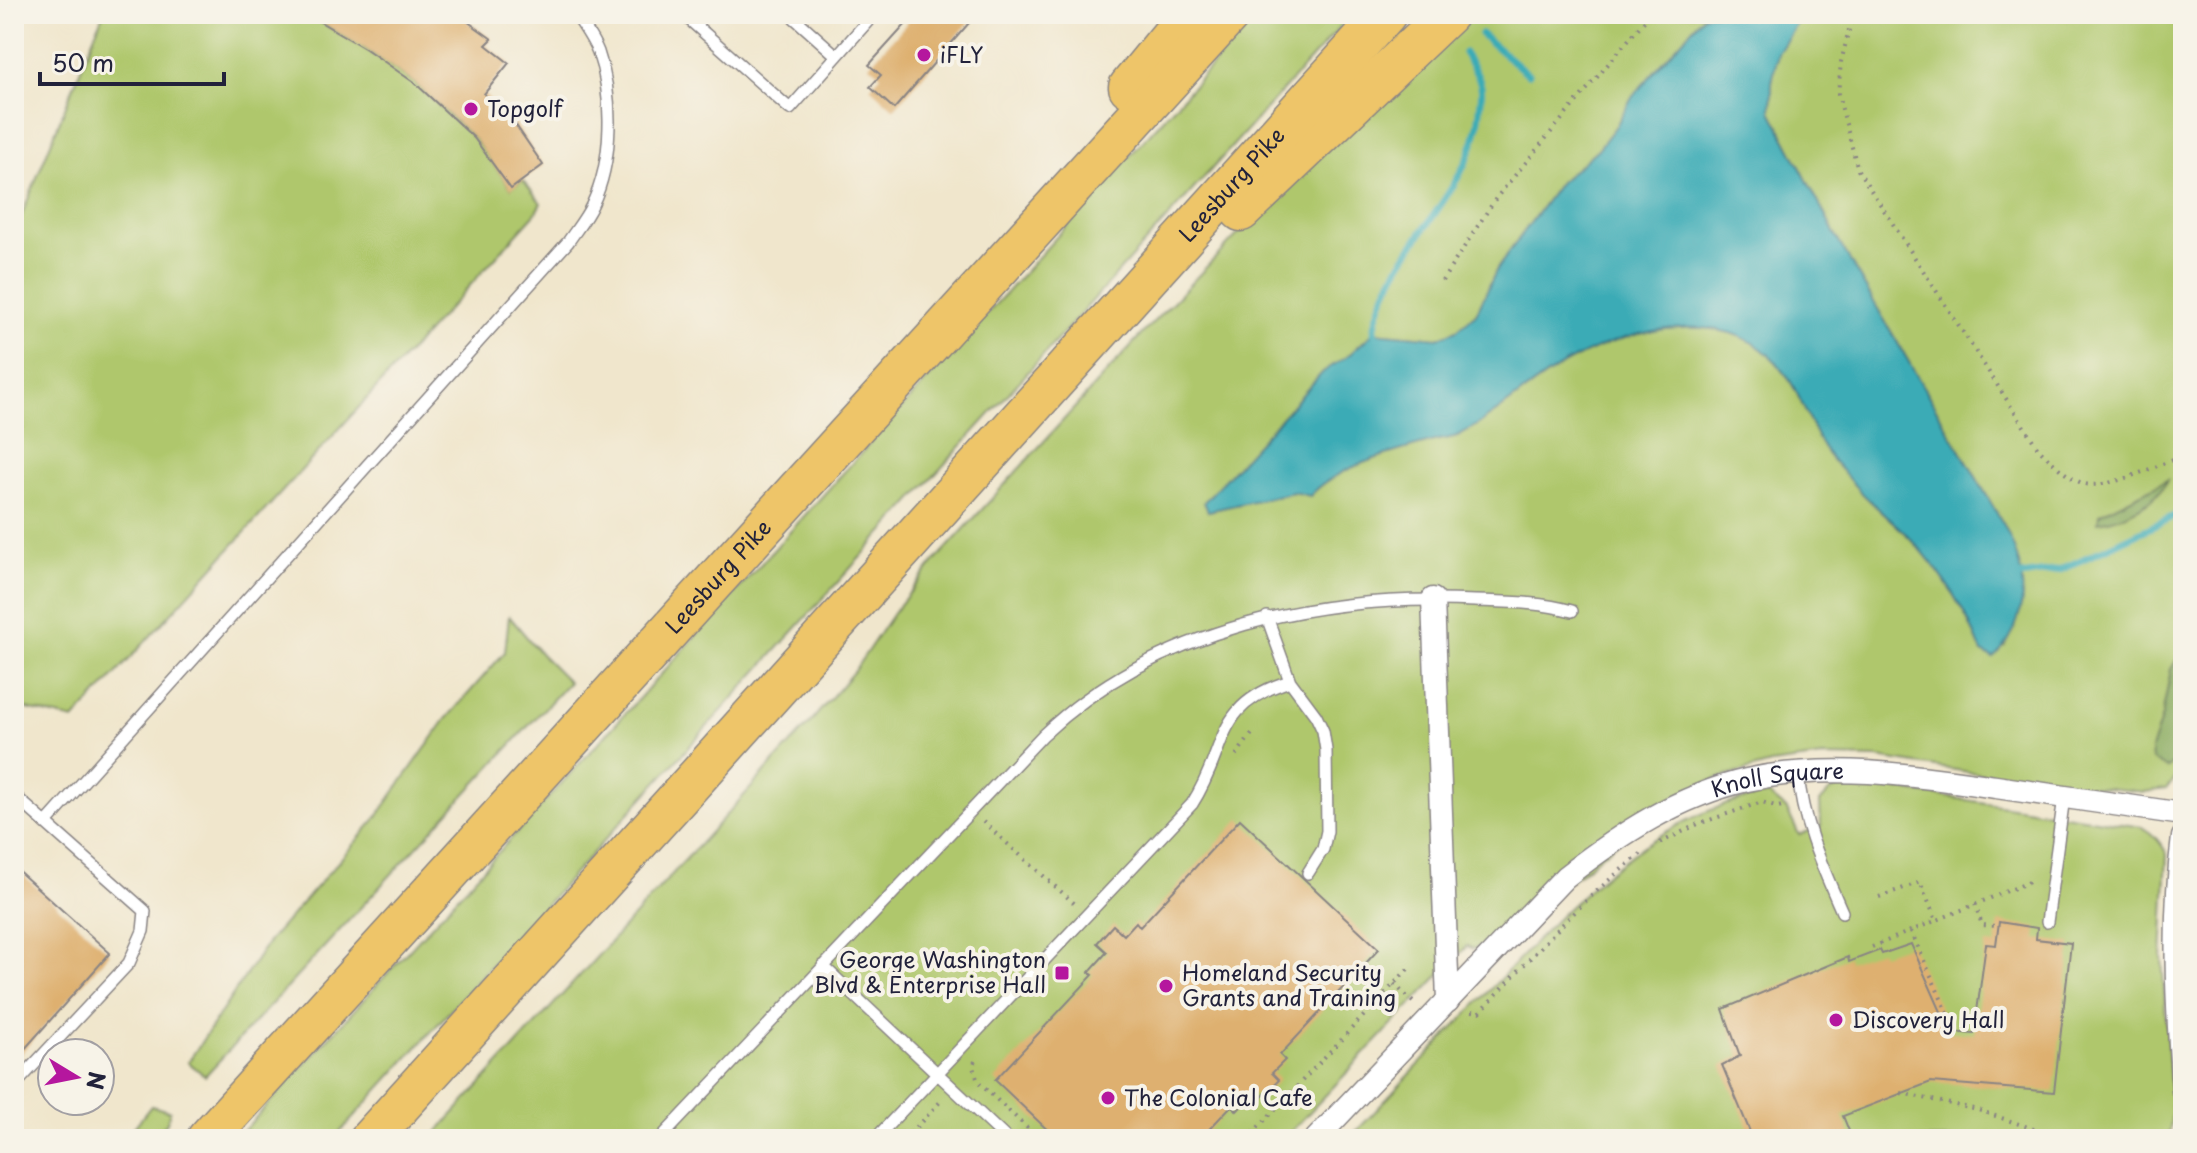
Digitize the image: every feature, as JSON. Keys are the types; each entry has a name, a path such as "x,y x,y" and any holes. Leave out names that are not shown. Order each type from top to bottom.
{"highway":[{"path":"830,452 1189,14"},
{"name":"Leesburg Pike","path":"207,1139 1230,14"},
{"name":"Leesburg Pike","path":"370,1139 1386,14"},
{"path":"945,503 1189,260 1448,14"}],"street":[{"path":"1433,599 1443,1004"},
{"name":"Knoll Square","path":"1316,1139 1565,877 1608,843 1652,817 1703,794 1747,780 1798,773 1872,771 2183,814"},
{"path":"2183,837 2176,925 2183,1091"}],"lane":[{"path":"47,822 568,242 592,204 604,164 608,128 607,92 597,50 576,14"},
{"path":"683,14 790,109 874,14"},
{"path":"790,14 837,56"},
{"path":"660,1139 1043,735 1074,709 1122,677 1212,633 1267,617 1327,607 1433,599 1533,603 1572,611"},
{"path":"1267,617 1290,681 1316,716 1323,731 1327,831 1323,849 1308,873"},
{"path":"875,1139 1192,804 1204,786 1230,718 1260,692 1290,681"},
{"path":"1798,773 1801,803 1810,836 1842,912"},
{"path":"14,795 145,911 143,931 129,963 14,1086"},
{"path":"2047,922 2064,797"},
{"path":"823,966 1007,1139"}],"path":[{"path":"1442,281 1496,198 1650,14"},
{"path":"1853,14 1841,62 1838,94 1858,170 2038,448 2062,471 2084,484 2107,484 2183,456"},
{"path":"1231,765 1252,734"},
{"path":"1394,984 1416,1005 1443,1004 1480,1012 1572,914 1613,875 1651,847 1698,824 1762,802 1778,807 1801,803"},
{"path":"971,811 1087,916"},
{"path":"1872,947 2054,871"},
{"path":"1879,897 1920,882 1936,920"},
{"path":"1975,904 1982,925 1996,926"},
{"path":"1911,931 1952,1023 1969,1025"},
{"path":"1247,1139 1408,969"},
{"path":"980,1052 973,1067 978,1082 1039,1139"},
{"path":"1901,1093 1978,1110 2063,1139"}],"green space":[{"name":"Topgolf","path":"103,14 307,14 366,49 416,84 474,138 511,188 523,180 541,203 535,214 74,720 14,706 14,234"},
{"path":"1258,14 1352,14 334,1139 236,1139 656,680"},
{"path":"1464,14 1705,14 1632,97 1616,126 1598,149 1560,182 1497,269 1476,314 1457,330 1438,338 1374,332 1349,355 1323,372 1204,502 1208,511 1293,492 1310,496 1334,477 1366,462 1459,435 1556,369 1594,349 1648,332 1705,328 1732,334 1757,345 1778,364 1791,382 1828,455 1933,565 1961,607 1982,652 2005,647 2018,614 2022,587 2012,545 2005,527 1840,244 1771,111 1772,82 1778,53 1803,14 2183,14 2183,762 2166,789 2144,792 1995,776 1877,758 1822,757 1771,764 1716,779 1673,797 1490,946 1473,949 1467,946 1284,1139 431,1139 808,725 854,671 894,612 936,560 1140,336 1323,146"},
{"path":"2167,480 2148,502 2118,517 2098,522 2099,514"},
{"path":"509,616 569,682 205,1076 188,1062 268,942 374,821 446,719 505,652"},
{"path":"2183,649 2183,732 2178,758 2167,769 2152,760 2151,750 2162,716 2171,669"},
{"path":"1841,786 1894,789 2142,827 2157,839 2167,854 2162,958 2172,1111 2169,1139 1349,1139 1555,921 1601,878 1652,840 1708,811 1769,795 1787,810 1799,835 1821,826 1820,802 1830,791"},
{"path":"151,1106 170,1111 167,1122 155,1139 125,1139"}],"water":[{"path":"1705,14 1803,14 1778,53 1772,82 1771,111 1840,244 2013,545 2022,576 2022,602 2009,639 1993,658 1982,652 1952,593 1923,552 1859,490 1825,451 1796,392 1778,364 1757,345 1732,334 1705,328 1648,332 1594,349 1556,369 1459,435 1366,462 1334,477 1310,496 1293,492 1208,511 1204,502 1323,372 1349,355 1374,332 1438,338 1457,330 1476,314 1497,269 1560,182 1598,149 1616,126 1632,97"}],"building":[{"name":"Topgolf","path":"307,14 472,14 467,21 492,39 486,45 509,63 484,94 515,124 543,165 511,189 474,138 416,84 366,49"},
{"path":"915,14 959,14 969,23 894,109 870,87 881,75 869,65"},
{"path":"1240,819 1379,949 1280,1055 1285,1060 1272,1073 1279,1080 1260,1099 1254,1093 1237,1111 1232,1105 1200,1139 1057,1139 995,1080 1093,975 1089,972 1107,952 1097,943 1113,925 1124,935 1136,922 1140,927"},
{"path":"14,867 110,953 14,1061"},
{"name":"Discovery Hall","path":"1999,922 2037,928 2036,939 2071,943 2054,1092 1931,1082 1843,1116 1851,1136 1844,1139 1753,1139 1722,1065 1740,1056 1723,1009 1848,957 1849,962 1880,950 1882,954 1911,944 1950,1032 1974,1034 1986,944 1996,945"}],"waterway":[{"path":"1481,34 1528,74"},
{"path":"1374,332 1382,302 1395,274 1447,196 1474,141 1482,89 1464,53"},
{"path":"2021,576 2060,570 2183,512"}],"place":[{"name":"iFLY","path":"924,55"},
{"name":"Topgolf","path":"471,109"},
{"name":"George Washington Blvd & Enterprise Hall","path":"1062,973"},
{"name":"Homeland Security Grants and Training","path":"1166,986"},
{"name":"Discovery Hall","path":"1836,1020"},
{"name":"The Colonial Cafe","path":"1108,1098"}]}
